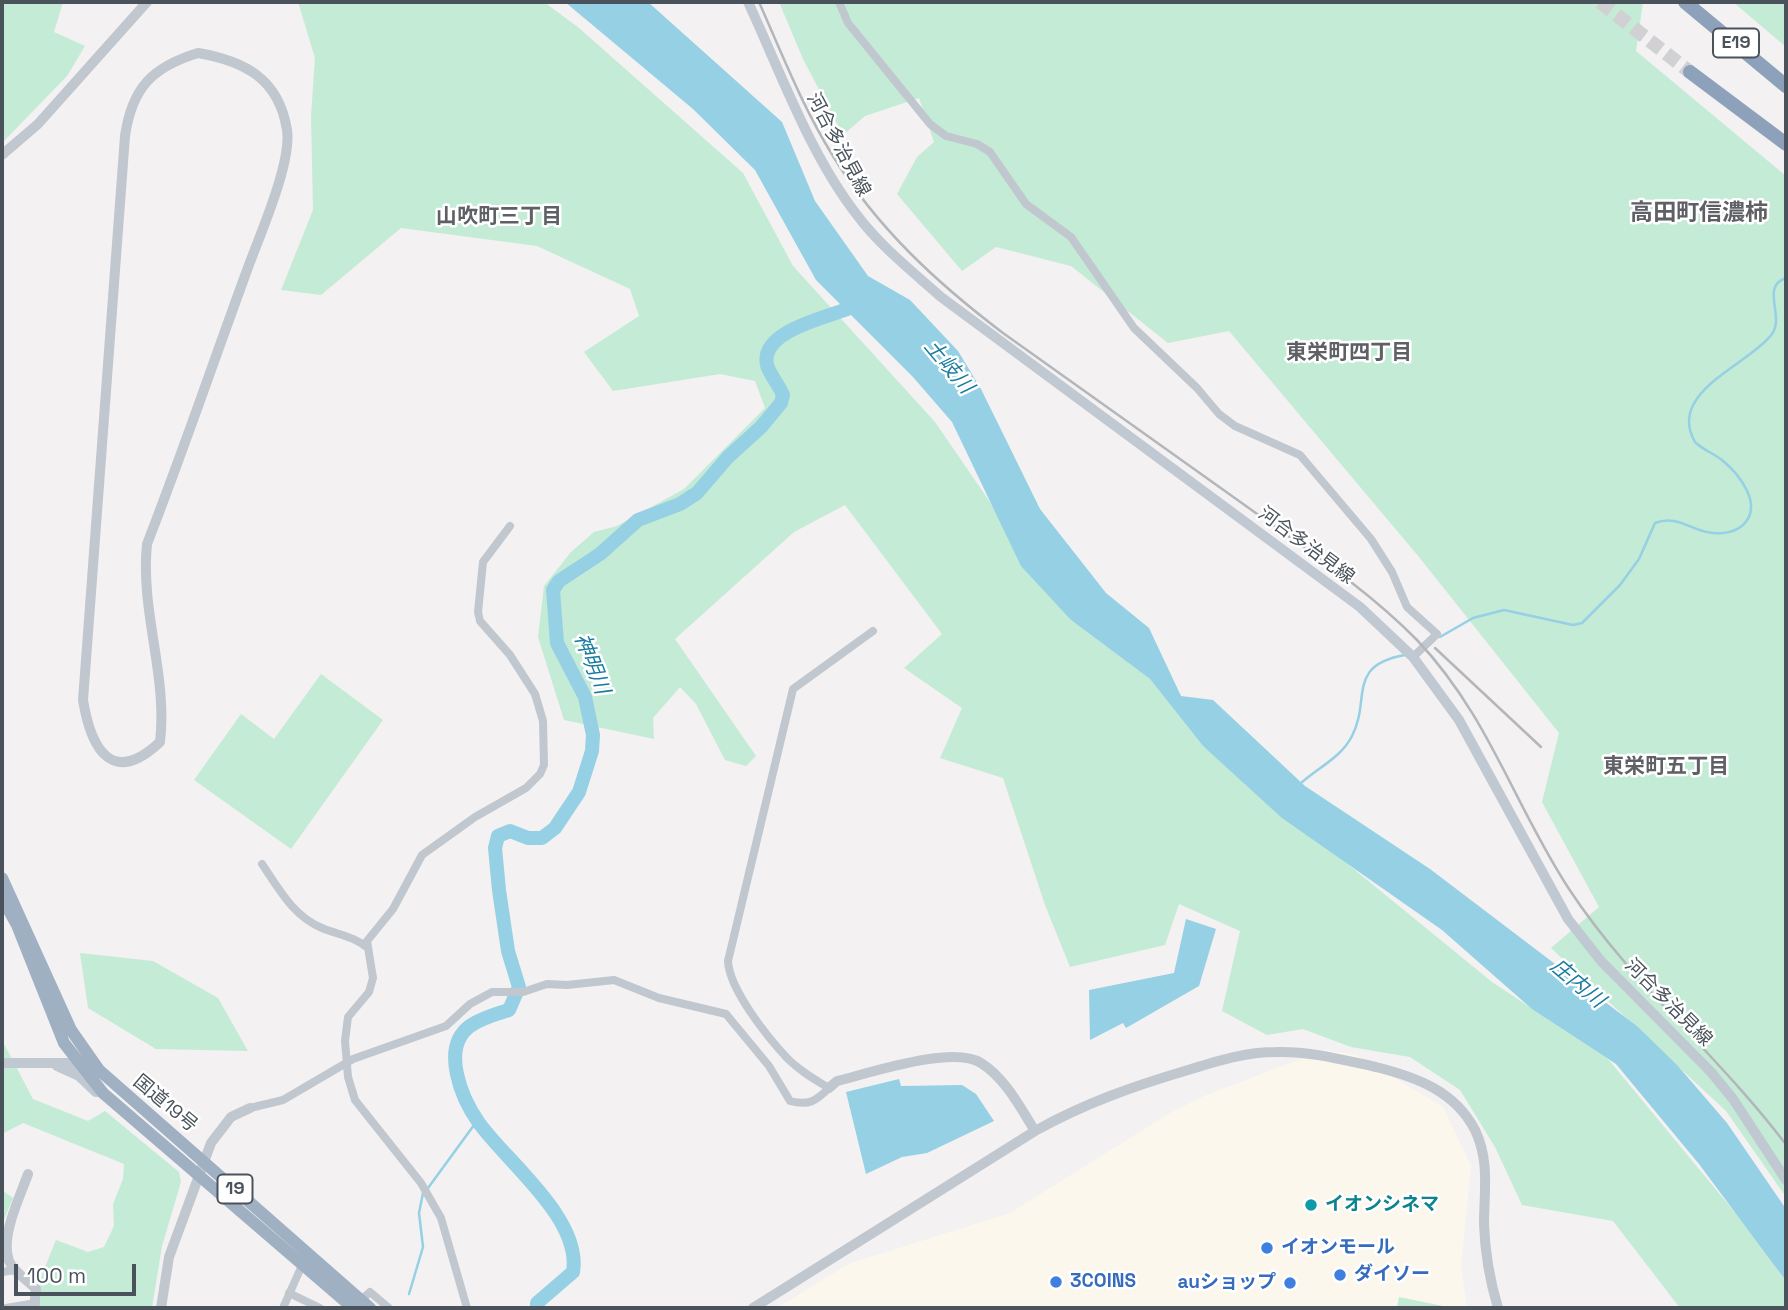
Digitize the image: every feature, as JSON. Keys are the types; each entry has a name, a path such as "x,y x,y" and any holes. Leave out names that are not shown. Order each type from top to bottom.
{"highway":[{"name":"E19","path":"1685,2 1786,86"},
{"name":"E19","path":"1690,72 1786,144"},
{"name":"国道19号","path":"2,878 71,1030 99,1070 201,1168 361,1305"},
{"name":"国道19号","path":"2,898 17,925 64,1043 125,1115 201,1168"}],"main road":[{"name":"河合多治見線","path":"748,2 837,187 858,217 889,249 941,297 1360,607 1413,657 1459,720 1568,919 1601,961 1711,1072 1733,1099 1786,1180"},
{"path":"53,1063 63,1055 64,1043"},
{"path":"2,1063 53,1063 99,1070"},
{"path":"53,1063 79,1076 105,1102 125,1115"}],"street":[{"path":"2,156 38,124 147,2"},
{"path":"839,2 848,23 930,124 946,136 977,144 990,152 1026,204 1071,237 1134,328 1197,388 1219,414 1269,443 1293,450 1307,462 1371,539 1392,572 1407,607 1437,634 1413,657"},
{"path":"198,53 228,58 256,72 277,98 287,132 274,194 147,544 144,577 163,717 160,743 143,758 120,764 102,756 88,730 83,700 129,108 145,83 170,62 198,53"},
{"path":"467,1308 442,1218 421,1183 355,1100 345,1064 348,1017 369,992 373,978 368,947 374,930 393,909 422,855 475,817 526,788 540,775 544,765 543,721 535,694 510,655 480,621 478,612 483,562 510,526"},
{"path":"829,1088 788,1058 735,988 728,974 728,961 793,688 873,631"},
{"path":"262,864 300,915 325,929 355,938 368,947"},
{"path":"161,1308 169,1257 201,1168 219,1129 231,1118 250,1108 283,1100 345,1064 446,1026 470,1004 492,992 523,992 547,984 567,985 614,980 659,998 726,1014 769,1066 790,1101 803,1105 816,1101 837,1081 943,1057 979,1061 996,1075 1035,1131"},
{"path":"754,1308 1074,1109 1121,1090 1244,1054 1278,1051 1318,1054 1422,1080 1448,1096 1462,1112 1475,1129 1484,1154 1487,1183 1486,1250 1490,1280 1498,1308"},
{"path":"6,1308 35,1306 36,1289 15,1270 7,1258 6,1244 10,1222 29,1174"},
{"path":"283,1308 306,1259"},
{"path":"2,1272 15,1270"},
{"path":"361,1305 370,1292 389,1308"},
{"path":"289,1293 320,1308"}],"shaded area":[{"name":"イオンモール","path":"1324,1050 1357,1055 1443,1107 1471,1166 1461,1267 1467,1308 777,1308 848,1264 1010,1213 1170,1113 1204,1096"}],"green space":[{"path":"2,2 63,2 54,32 85,46 67,76 2,143"},
{"path":"298,2 544,2 579,28 743,173 793,266 935,422 1071,620 1150,679 1203,746 1492,982 1608,1059 1756,1238 1786,1282 1786,1308 1680,1308 1613,1221 1522,1205 1495,1147 1460,1090 1410,1057 1351,1047 1303,1029 1267,1035 1222,1011 1240,931 1179,904 1165,945 1070,967 1045,905 1003,778 940,758 962,708 904,668 942,634 845,505 794,532 675,639 756,756 746,766 725,760 696,704 680,687 653,718 654,739 564,720 538,637 544,586 571,552 594,532 617,526 684,489 765,408 755,381 720,374 613,391 584,352 639,316 630,289 537,246 401,228 321,295 281,290 313,210 311,116 315,58"},
{"path":"779,2 1643,2 1636,51 1786,176 1786,1197 1726,1111 1551,948 1599,907 1542,802 1559,733 1419,557 1229,331 1168,343 1071,266 996,247 962,271 897,194 917,157 934,142 919,98 865,116 843,135 803,59"},
{"path":"1733,2 1786,2 1786,47"},
{"path":"321,674 383,720 291,849 194,780 241,714 274,739"},
{"path":"80,953 153,961 218,998 248,1051 156,1049 88,1008"},
{"path":"2,1040 33,1099 88,1121 105,1111 179,1172 181,1182 162,1246 152,1308 34,1308 36,1289 56,1240 88,1252 104,1247 114,1226 113,1204 123,1179 124,1164 23,1123 2,1134"},
{"path":"2,1190 13,1198 2,1224"},
{"path":"1399,1297 1448,1307 1448,1308 1397,1308"}],"water":[{"path":"565,2 648,2 782,122 815,201 868,276 910,300 958,351 981,389 1040,509 1106,593 1149,628 1181,696 1213,700 1305,786 1430,869 1638,1027 1678,1066 1727,1123 1786,1209 1786,1281 1699,1164 1616,1064 1532,1009 1442,930 1282,818 1203,746 1150,679 1071,620 1021,566 952,422 913,377 816,280 755,170 693,109"},
{"path":"1186,919 1216,929 1199,986 1126,1028 1123,1023 1090,1040 1089,990 1174,973"},
{"path":"899,1079 901,1086 962,1085 976,1094 994,1121 927,1153 902,1157 866,1174 846,1092"}],"waterway":[{"path":"1440,637 1473,618 1504,610 1573,625 1582,623 1620,585 1639,559 1655,523 1676,521 1716,533 1731,532 1743,525 1751,508 1747,490 1729,466 1695,442 1689,424 1692,408 1701,394 1772,334 1776,318 1775,288 1778,282 1786,278"},
{"name":"神明川","path":"537,1308 537,1303 573,1272 573,1252 555,1212 479,1123 461,1088 455,1060 456,1047 461,1036 479,1021 509,1010 519,987 508,951 499,890 495,848 498,836 510,831 528,838 542,838 555,828 579,792 592,751 593,735 585,697 557,643 553,590 559,581 600,554 638,520 680,504 697,493 728,457 761,427 781,403 783,395 767,365 768,352 775,342 802,325 859,304"},
{"path":"1300,784 1335,757 1347,744 1357,723 1367,676 1374,667 1405,655"},
{"path":"428,1188 477,1121"},
{"path":"409,1294 423,1247 419,1213 423,1193"}],"tunnel":[{"path":"1600,2 1690,72"}],"railway":[{"path":"759,2 802,100 822,138 869,207 910,253 1003,333 1334,569 1377,603 1417,640 1463,699 1550,857 1593,923 1646,987 1731,1078 1784,1142"},
{"path":"1435,648 1541,747"}],"place":[{"name":"イオンシネマ","path":"1311,1205"},
{"name":"イオンモール","path":"1267,1248"},
{"name":"ダイソー","path":"1340,1275"},
{"name":"3COINS","path":"1056,1282"},
{"name":"auショップ","path":"1290,1283"}],"district":[{"name":"高田町信濃柿","path":"1699,214"},
{"name":"山吹町三丁目","path":"499,217"},
{"name":"東栄町四丁目","path":"1349,353"},
{"name":"東栄町五丁目","path":"1666,767"}],"water label":[{"name":"土岐川","path":"948,367"},
{"name":"庄内川","path":"1577,984"}]}
